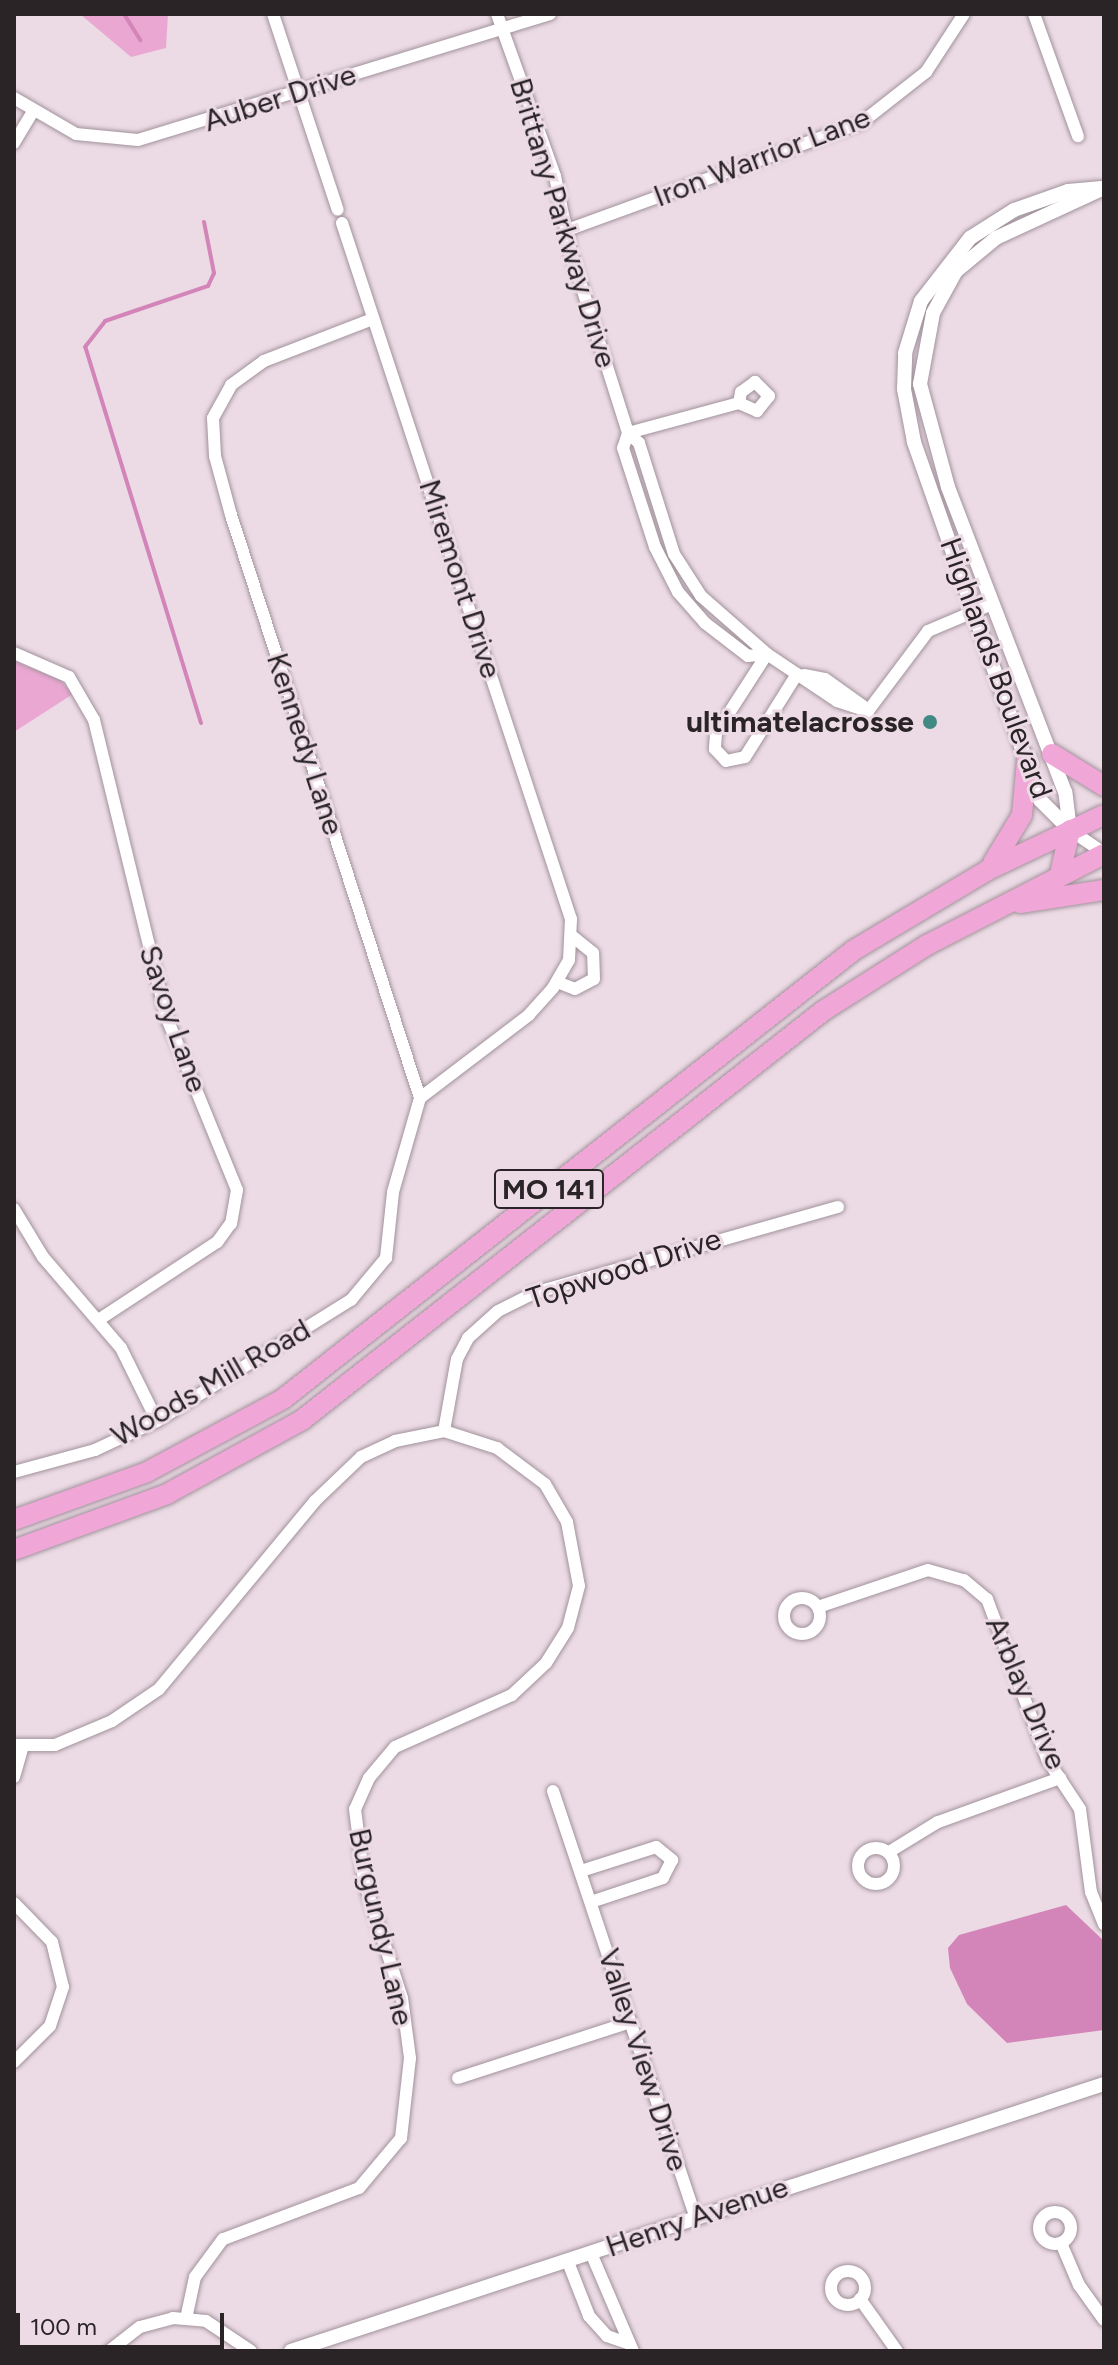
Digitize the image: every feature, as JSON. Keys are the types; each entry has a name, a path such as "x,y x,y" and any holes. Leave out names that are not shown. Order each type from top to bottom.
{"highway":[{"path":"1052,754 1104,786"},
{"path":"988,870 1022,815 1027,760"},
{"name":"MO 141","path":"14,1520 147,1472 283,1399 814,979 897,921 988,870 1104,815"},
{"path":"1060,874 1070,830"},
{"name":"MO 141","path":"14,1550 179,1489 302,1420 751,1063 876,977 993,908 1104,853"},
{"path":"993,908 1104,890"}],"street":[{"name":"Miremont Drive","path":"273,14 573,937 593,953 594,979 575,989 557,982"},
{"name":"Brittany Parkway Drive","path":"497,14 555,176 567,230 628,433 639,443 674,554 701,596 767,654 797,674 825,679 868,711 913,644 974,611"},
{"name":"Auber Drive","path":"14,98 32,113 76,134 138,140 550,14"},
{"name":"Iron Warrior Lane","path":"567,230 861,123 926,72 964,14"},
{"path":"1034,14 1078,136"},
{"path":"14,143 32,113"},
{"name":"Highlands Boulevard","path":"1070,830 1052,754 926,426 920,384 925,341 946,289 976,251 1103,188"},
{"name":"Highlands Boulevard","path":"1070,830 1040,800 907,415 910,327 936,274 989,224 1068,191 1103,188"},
{"name":"Kennedy Lane","path":"373,319 264,361 231,385 213,418 214,444 231,515 420,1098"},
{"path":"628,433 739,403"},
{"name":"Brittany Parkway Drive","path":"628,433 623,448 650,533 678,592 705,623 748,656 767,654"},
{"path":"974,611 992,604"},
{"name":"Savoy Lane","path":"14,653 53,666 81,691 105,746 158,989 237,1190 231,1223 217,1242 100,1319"},
{"path":"767,654 716,733 715,749 726,761 745,757 797,674"},
{"path":"1070,830 1104,853"},
{"path":"420,1098 529,1015 557,982 573,937"},
{"name":"Woods Mill Road","path":"14,1472 95,1450 157,1421 351,1300 386,1258 393,1192 420,1098"},
{"name":"Topwood Drive","path":"444,1431 457,1359 468,1338 498,1311 534,1293 838,1207"},
{"path":"14,1209 43,1257 100,1319 157,1421"},
{"path":"14,1777 18,1745 55,1745 112,1721 148,1697 177,1671 272,1549 345,1471 395,1441 444,1431"},
{"name":"Burgundy Lane","path":"186,2319 195,2277 223,2239 359,2188 401,2138 410,2058 402,1998 364,1881 355,1809 369,1778 395,1747 512,1695 530,1681 562,1639 575,1610 579,1586 572,1542 545,1484 505,1452 444,1431"},
{"name":"Arblay Drive","path":"818,1607 866,1587 945,1571 976,1590 994,1611 1039,1739 1080,1809 1091,1892 1104,1925"},
{"path":"889,1852 938,1822 1060,1778"},
{"name":"Valley View Drive","path":"553,1791 696,2218"},
{"path":"581,1871 656,1847 672,1860 663,1878 591,1902"},
{"path":"14,1903 52,1942 63,1987 50,2026 14,2062"},
{"path":"458,2078 630,2022"},
{"name":"Henry Avenue","path":"291,2351 1104,2084"},
{"path":"1061,2243 1079,2285 1104,2320"},
{"path":"591,2253 630,2347"},
{"path":"568,2262 589,2316 607,2336 630,2347"},
{"path":"860,2299 897,2351"},
{"path":"109,2351 140,2327 186,2319 206,2321 251,2351"}],"shaded area":[{"path":"80,14 168,14 166,48 131,57"},
{"path":"14,661 60,680 73,694 14,732"},
{"path":"1066,1905 1104,1941 1104,2030 1007,2043 967,2004 950,1968 948,1948 959,1935"}],"waterway":[{"path":"124,14 140,40"},
{"path":"201,723 85,347 105,321 208,286 214,273 204,222"}],"place":[{"name":"ultimatelacrosse","path":"930,722"}]}
